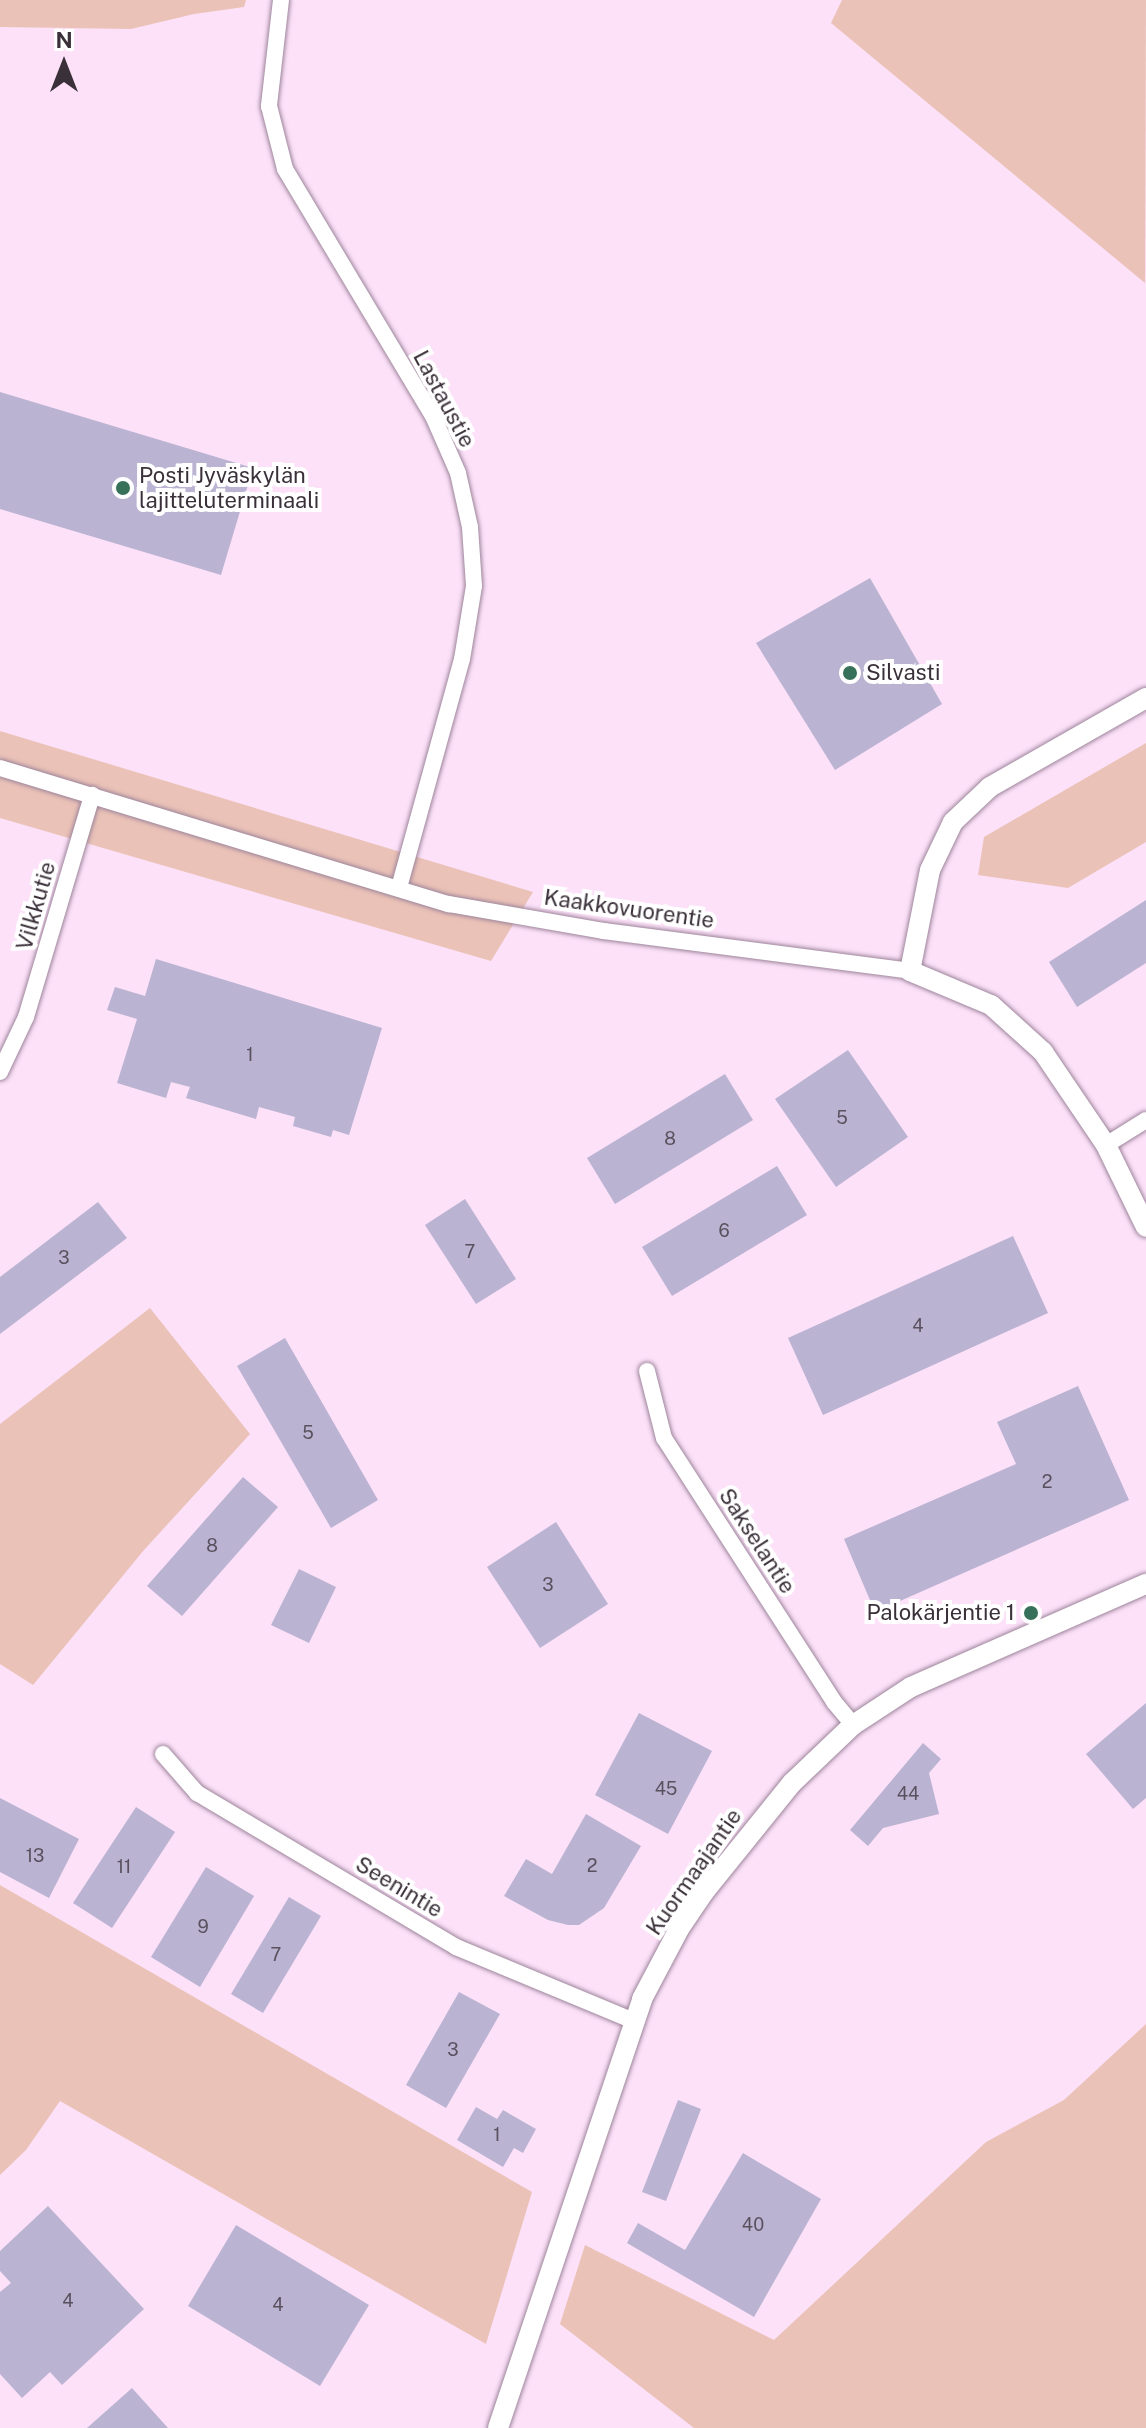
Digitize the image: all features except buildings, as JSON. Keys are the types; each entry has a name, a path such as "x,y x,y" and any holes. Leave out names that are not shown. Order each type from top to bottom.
{"street":[{"name":"Lastaustie","path":"281,0 269,106 285,169 433,416 458,473 470,527 474,586 462,659 399,888"},
{"path":"910,971 930,870 953,822 990,787 1146,698"},
{"name":"Kaakkovuorentie","path":"0,768 499,915 910,971 991,1005 1043,1052 1106,1145 1146,1227"},
{"name":"Vilkkutie","path":"0,1072 26,1017 92,795"},
{"path":"1106,1145 1146,1120"},
{"name":"Sakselantie","path":"647,1371 664,1438 834,1702 853,1725"},
{"name":"Kuormaajantie","path":"498,2428 634,2021 665,1955 704,1892 792,1783 853,1725 911,1687 1146,1584"},
{"name":"Seenintie","path":"163,1754 197,1793 456,1947 634,2021"}],"shaded area":[{"path":"0,0 246,0 244,7 194,14 131,29 0,27"},
{"path":"842,0 1146,0 1145,283 831,23"},
{"path":"0,731 533,892 491,961 0,818"},
{"path":"1146,743 1146,842 1068,888 978,875 984,837"},
{"path":"150,1308 250,1434 144,1550 33,1685 0,1664 0,1424"},
{"path":"0,1885 532,2192 486,2344 60,2101 26,2150 0,2175"},
{"path":"1146,2024 1146,2428 694,2428 560,2324 585,2245 774,2340 986,2142 1064,2100"}],"place":[{"name":"Posti Jyväskylän lajitteluterminaali","path":"123,488"},
{"name":"Silvasti","path":"850,673"},
{"name":"Palokärjentie 1","path":"1031,1613"}]}
